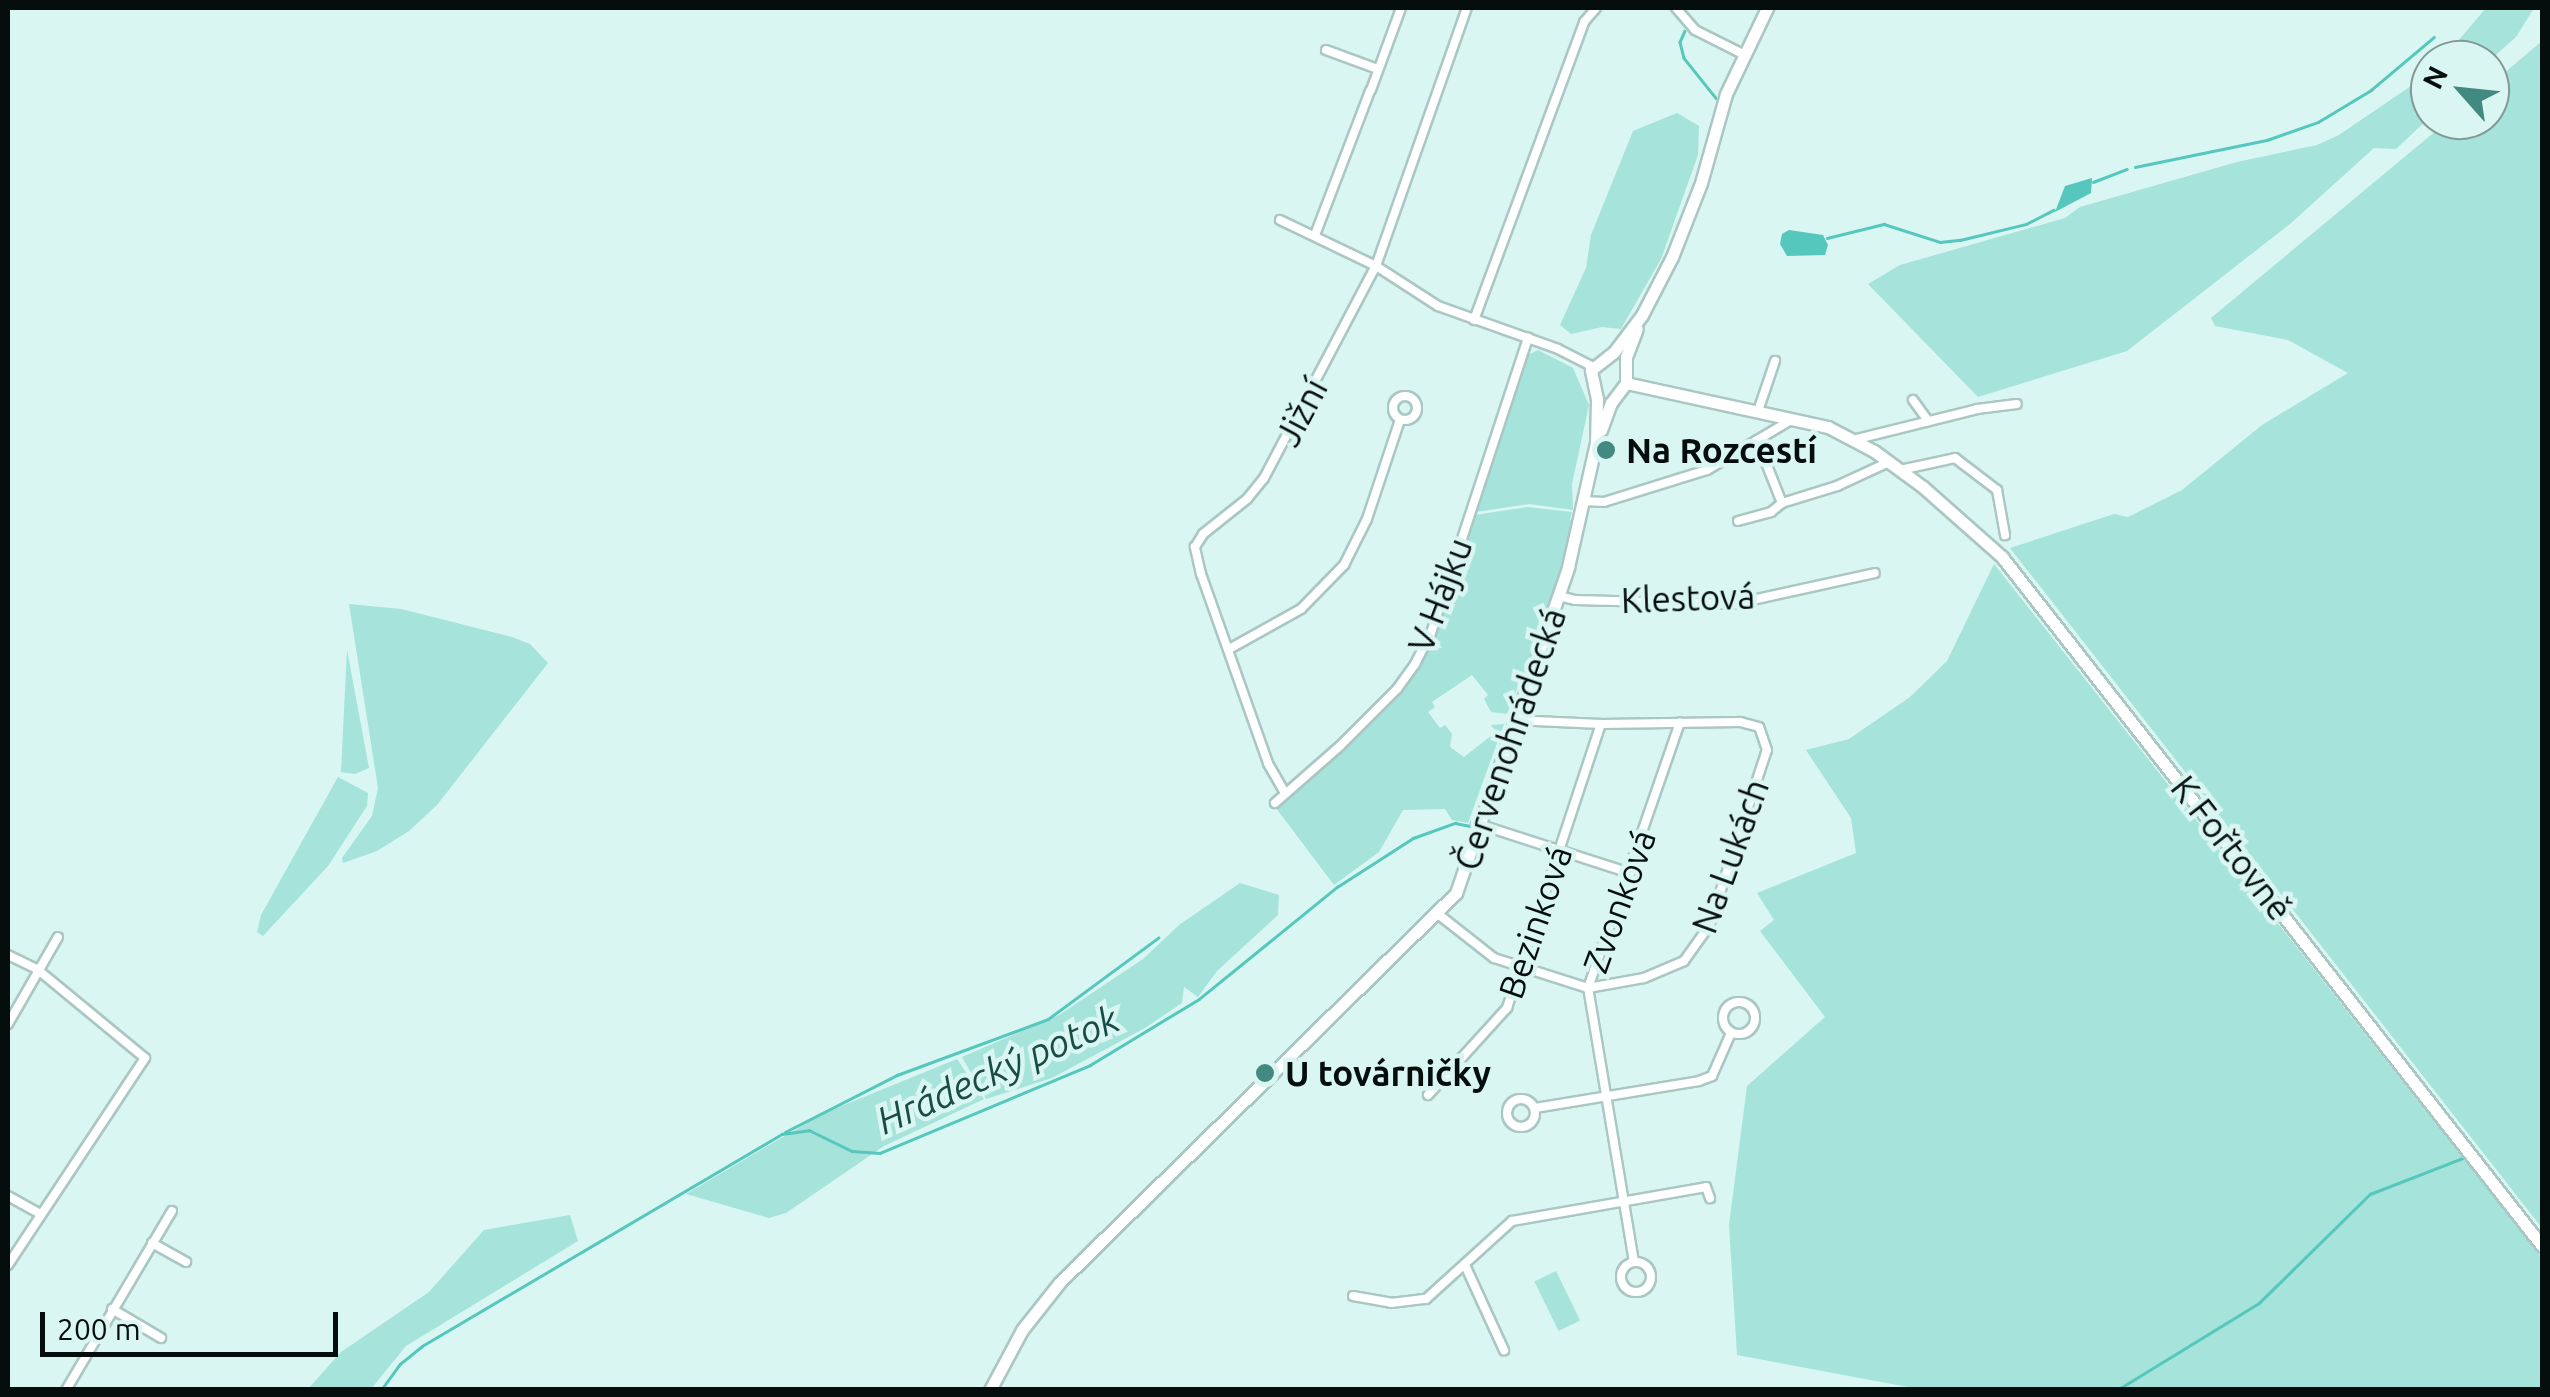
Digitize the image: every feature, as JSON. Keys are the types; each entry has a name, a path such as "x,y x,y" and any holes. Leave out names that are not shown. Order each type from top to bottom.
{"street":[{"path":"1315,235 1401,8"},
{"name":"Jižní","path":"1285,794 1268,762 1231,648 1201,574 1197,542 1264,478 1376,266 1467,8"},
{"path":"1474,320 1584,22 1596,8"},
{"path":"1676,8 1694,30 1745,56"},
{"path":"1642,315 1607,358 1592,366 1589,377 1595,390 1616,394 1626,383 1624,366 1642,315 1682,233 1726,94 1769,10"},
{"path":"1326,50 1378,69"},
{"path":"1280,220 1376,266 1438,306 1592,366"},
{"name":"V Hájku","path":"1275,803 1397,690 1431,633 1528,338"},
{"path":"1607,358 1624,366"},
{"path":"1758,412 1775,361"},
{"name":"K Fořtovně","path":"1626,383 1828,426 1894,466 2002,557 2542,1246"},
{"name":"Červenohrádecká","path":"1595,390 1596,443"},
{"name":"Červenohrádecká","path":"990,1390 1022,1330 1060,1282 1438,914 1461,883 1512,720 1559,596 1596,443 1616,394"},
{"path":"1913,400 1928,421"},
{"path":"1853,440 2017,404"},
{"path":"1231,648 1300,610 1344,565 1367,519 1400,420"},
{"path":"1584,501 1604,502 1707,470 1792,420"},
{"path":"1757,440 1782,502"},
{"path":"1738,521 1771,512 1782,502 1894,466 1955,458 1997,490 2005,536"},
{"name":"Klestová","path":"1559,596 1575,600 1734,604 1875,573"},
{"name":"Na Lukách","path":"1438,914 1484,952 1588,988 1627,982 1673,966 1694,952 1710,926 1768,742 1760,727 1750,722 1601,724 1512,720"},
{"name":"Zvonková","path":"1634,1262 1588,988 1680,722"},
{"name":"Bezinková","path":"1428,1094 1504,1014 1601,724"},
{"path":"1478,824 1630,873"},
{"path":"8,1024 58,937"},
{"path":"8,955 37,969 144,1058 8,1265"},
{"path":"1744,1003 1752,1009 1754,1024 1747,1032 1732,1032 1723,1020 1725,1010 1744,1003"},
{"path":"1535,1108 1712,1076 1732,1032"},
{"path":"1353,1296 1390,1303 1422,1300 1466,1265 1507,1222 1706,1186 1710,1198"},
{"path":"8,1196 40,1214"},
{"path":"66,1390 172,1211"},
{"path":"152,1243 186,1262"},
{"name":"Zvonková","path":"1634,1262 1644,1264 1651,1276 1645,1290 1635,1293 1623,1285 1620,1276 1634,1262"},
{"path":"1466,1265 1504,1350"},
{"path":"112,1309 161,1338"}],"shaded area":[{"path":"2486,8 2534,8 2510,42 2459,40"},
{"path":"2542,41 2542,1228 2010,548 2114,514 2128,517 2182,490 2262,425 2348,373 2288,340 2215,326 2211,318 2425,140 2510,140 2510,68"},
{"path":"2410,87 2410,136 2396,149 2374,148 2290,224 2127,351 1978,397 1868,284 1900,265 2065,218 2080,207 2237,162 2317,145 2339,135"},
{"path":"1677,113 1699,126 1698,155 1661,259 1621,329 1602,327 1571,334 1560,325 1586,268 1591,235 1633,131"},
{"path":"2092,178 2091,193 2055,212 2065,186"},
{"path":"1789,230 1823,235 1828,245 1825,255 1787,256 1780,244 1782,234"},
{"path":"1538,350 1573,368 1589,405 1572,484 1573,510 1529,504 1476,512 1528,355"},
{"path":"1527,507 1572,512 1570,520 1574,522 1556,590 1507,714 1491,712 1484,699 1488,695 1472,675 1432,702 1435,707 1428,712 1440,728 1445,725 1452,734 1450,747 1464,757 1496,732 1491,725 1504,724 1468,823 1452,820 1445,809 1403,810 1379,852 1334,885 1276,808 1336,756 1404,687 1432,641 1475,515"},
{"path":"1994,564 2542,1258 2542,1389 1924,1390 1737,1355 1729,1225 1747,1086 1825,1017 1760,931 1774,920 1757,893 1856,853 1851,818 1806,750 1849,739 1910,697 1947,661"},
{"path":"349,604 401,609 512,637 530,644 548,663 437,805 409,831 377,851 343,863 342,858 372,816 378,788"},
{"path":"347,650 369,768 355,774 341,772"},
{"path":"338,777 368,793 367,806 328,866 263,936 257,932 261,915"},
{"path":"1240,883 1279,895 1278,915 1217,971 1198,997 1184,987 1182,1003 1145,1028 1052,1078 986,1099 962,1057 1059,1015 1143,959 1179,925"},
{"path":"957,1059 984,1099 884,1146 786,1213 769,1218 686,1194 822,1114"},
{"path":"570,1215 578,1241 406,1346 371,1389 308,1389 341,1352 429,1292 484,1230"},
{"path":"1556,1271 1580,1320 1559,1331 1534,1282"}],"waterway":[{"path":"1685,31 1680,42 1684,58 1716,98"},
{"path":"2135,167 2267,140 2318,122 2371,90 2434,37"},
{"path":"2093,182 2127,169"},
{"path":"1827,238 1884,224 1940,242 1960,240 2026,224 2054,210"},
{"name":"Hrádecký potok","path":"381,1390 400,1364 422,1346 782,1134 809,1130 852,1151 880,1153 1090,1065 1199,999 1337,887 1413,838 1455,823 1470,826 1471,822"},
{"path":"785,1132 897,1075 1048,1019 1158,938"},
{"path":"2117,1390 2259,1303 2370,1194 2463,1158"}],"place":[{"name":"Na Rozcestí","path":"1606,450"},
{"name":"U továrničky","path":"1265,1073"}]}
